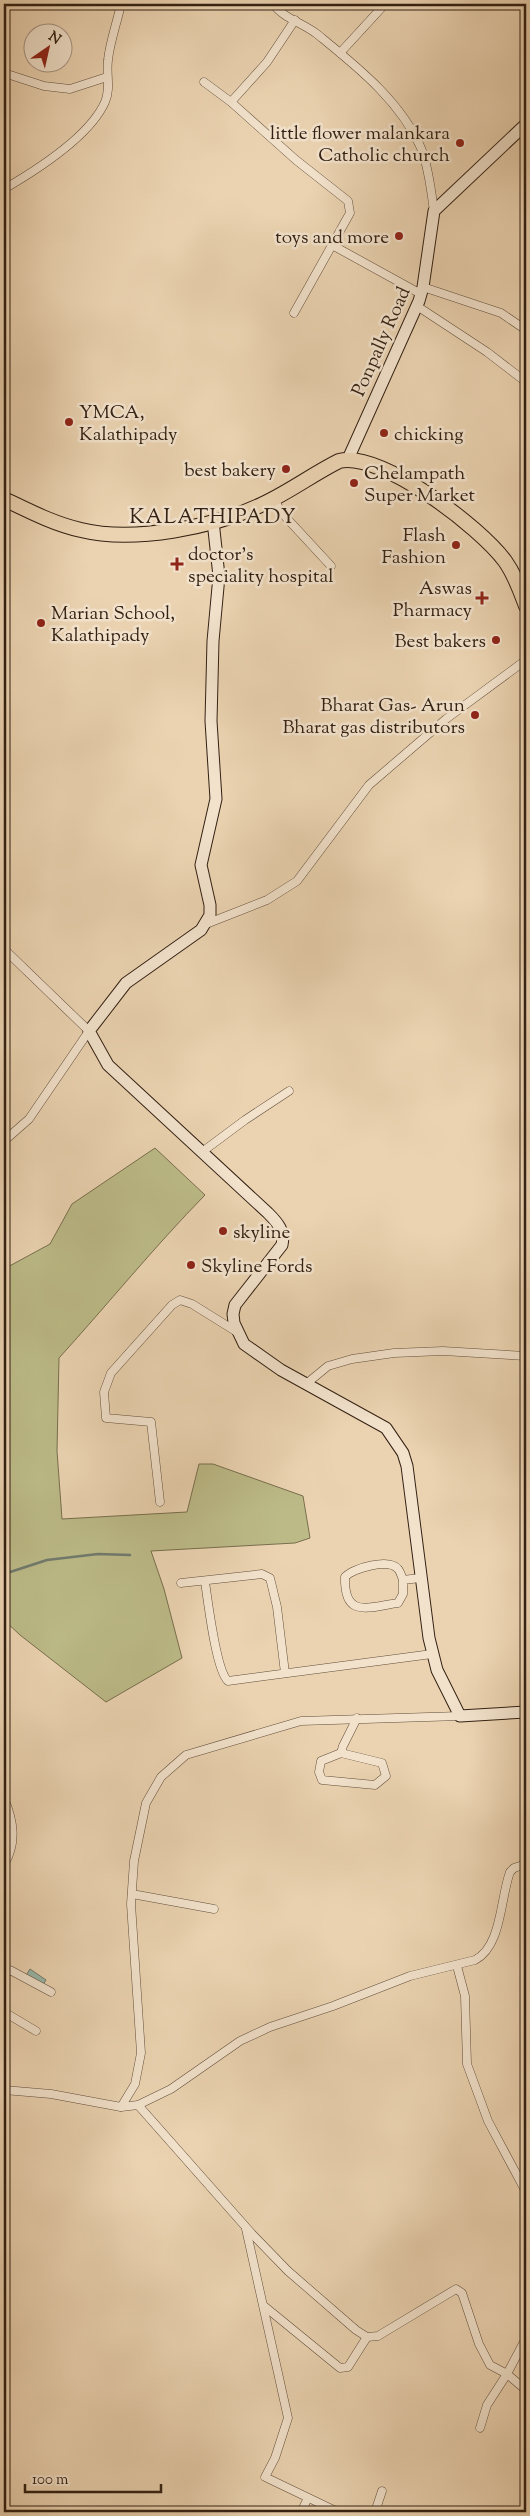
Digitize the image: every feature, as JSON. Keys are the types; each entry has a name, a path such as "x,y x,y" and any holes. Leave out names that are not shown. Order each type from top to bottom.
{"highway":[{"path":"4,499 55,522 98,533 154,532 213,521 249,510 274,499 326,467 348,459 363,461 390,472 454,515 478,534 504,560 524,588 526,606"}],"main road":[{"path":"434,211 526,124"},
{"name":"Ponpally Road","path":"348,459 417,306 422,291 434,211"},
{"path":"213,521 219,576 213,641 211,721 216,799 202,855 202,876 210,904 210,915 206,924 188,940 126,983 89,1032 108,1065 276,1221 284,1236 282,1244 235,1305 233,1314 244,1344 281,1370 386,1428 395,1439 407,1466 420,1578 432,1654 444,1686 460,1716 526,1712"}],"street":[{"path":"4,189 54,156 93,120 105,104 108,93 108,58 121,4"},
{"path":"273,4 279,11 310,28 373,82 409,127 421,149 434,211"},
{"path":"340,53 385,4"},
{"path":"231,102 267,62 295,20"},
{"path":"4,73 44,86 70,89 107,77"},
{"path":"204,82 231,102 296,160 348,201 350,213 294,313"},
{"path":"332,244 422,291 501,313 526,330"},
{"path":"417,306 487,352 526,382"},
{"path":"274,499 281,512 331,566"},
{"path":"206,924 267,900 297,881 369,785 446,720 526,660"},
{"path":"4,949 89,1032 29,1118 4,1141"},
{"path":"202,1152 245,1120 289,1091"},
{"path":"160,1502 151,1422 106,1418 104,1392 110,1373 172,1305 180,1300 192,1304 239,1333"},
{"path":"306,1384 328,1366 339,1361 360,1357 443,1351 526,1356"},
{"path":"390,1564 398,1568 403,1580 403,1594 398,1603 358,1608 349,1602 344,1594 345,1577 351,1571 359,1568 390,1564"},
{"path":"181,1583 198,1580 205,1582 262,1574 270,1578 277,1607 285,1673"},
{"path":"403,1580 420,1578"},
{"path":"205,1582 224,1678 228,1681 432,1654"},
{"path":"121,2107 135,2084 140,2053 132,1894 136,1851 146,1803 161,1777 179,1759 186,1755 268,1729 301,1721 460,1716"},
{"path":"342,1753 343,1746 358,1718"},
{"path":"342,1753 382,1763 386,1776 375,1785 322,1780 319,1772 321,1760 342,1753"},
{"path":"4,1798 9,1810 14,1838 12,1852 4,1865"},
{"path":"4,2090 51,2094 121,2107 138,2104 171,2089 240,2041 263,2030 410,1976 457,1966 475,1960 489,1950 510,1872 514,1868 526,1864"},
{"path":"132,1894 214,1909"},
{"path":"457,1966 465,1996 467,2064 488,2121 526,2192"},
{"path":"4,1976 10,1970 51,1992"},
{"path":"4,2012 36,2031"},
{"path":"138,2104 246,2227 288,2271 334,2314 367,2337 378,2336 456,2289 462,2293 479,2344 490,2365 507,2374 526,2390"},
{"path":"246,2227 288,2418 275,2458 265,2477 338,2512"},
{"path":"264,2306 340,2368 348,2367 367,2337"},
{"path":"480,2428 487,2404 507,2374 526,2338"},
{"path":"375,2512 382,2491"},
{"path":"301,2512 308,2498"}],"shaded area":[{"path":"155,1148 205,1195 149,1255 59,1358 57,1451 62,1519 187,1512 199,1464 213,1464 303,1496 310,1538 295,1543 151,1551 164,1589 182,1658 106,1702 20,1635 4,1620 4,1269 50,1244 72,1204"},
{"path":"30,1969 46,1980 40,1990 23,1980"}],"waterway":[{"path":"4,1574 47,1560 98,1554 130,1555"}],"place":[{"name":"little flower malankara Catholic church","path":"460,143"},
{"name":"toys and more","path":"399,236"},
{"name":"YMCA, Kalathipady","path":"69,422"},
{"name":"chicking","path":"384,433"},
{"name":"best bakery","path":"286,469"},
{"name":"Chelampath Super Market","path":"354,483"},
{"name":"Flash Fashion","path":"456,545"},
{"name":"doctor's speciality hospital","path":"177,564"},
{"name":"Aswas Pharmacy","path":"482,598"},
{"name":"Marian School, Kalathipady","path":"41,623"},
{"name":"Best bakers","path":"496,640"},
{"name":"Bharat Gas- Arun Bharat gas distributors","path":"475,715"},
{"name":"skyline","path":"223,1231"},
{"name":"Skyline Fords","path":"191,1265"}],"district":[{"name":"KALATHIPADY","path":"213,516"}]}
